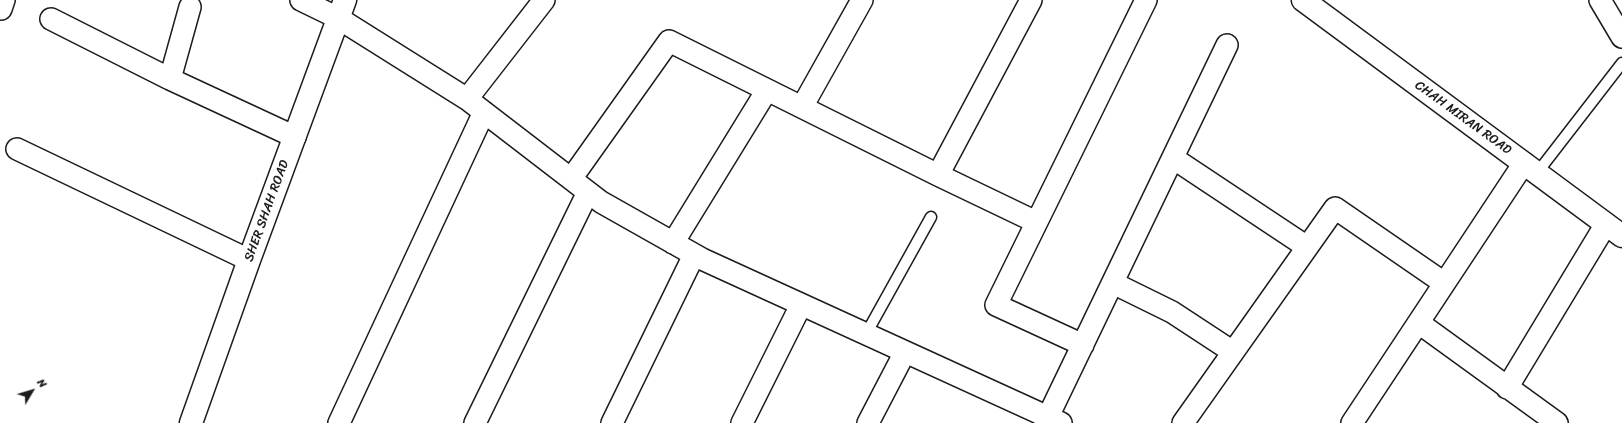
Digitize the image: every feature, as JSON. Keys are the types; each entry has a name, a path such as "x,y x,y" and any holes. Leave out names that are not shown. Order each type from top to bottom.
{"main road":[{"name":"CHAH MIRAN ROAD","path":"1303,0 1614,230"},
{"name":"SHER SHAH ROAD","path":"190,423 342,9"}],"street":[{"path":"301,0 342,9 467,99 601,202 694,255 1051,421 1083,345 1112,283 1227,45"},
{"path":"467,99 544,0"},
{"path":"802,107 862,0"},
{"path":"938,175 1031,0"},
{"path":"1083,345 996,305 1146,0"},
{"path":"1600,0 1622,37"},
{"path":"170,79 190,7"},
{"path":"51,19 170,79 295,137"},
{"path":"571,178 669,41 1036,222"},
{"path":"673,243 767,90"},
{"path":"339,423 484,112"},
{"path":"17,149 249,260"},
{"path":"1172,158 1307,247"},
{"path":"1352,423 1444,283 1530,168"},
{"path":"475,423 588,192"},
{"path":"1183,423 1336,208 1444,283"},
{"path":"1507,388 1614,230"},
{"path":"612,423 694,255"},
{"path":"1112,283 1172,312 1233,352"},
{"path":"742,423 801,305"},
{"path":"1419,323 1557,423"},
{"path":"868,423 905,352"}],"lane":[{"path":"1530,168 1622,63"},
{"path":"866,334 931,217"}]}
